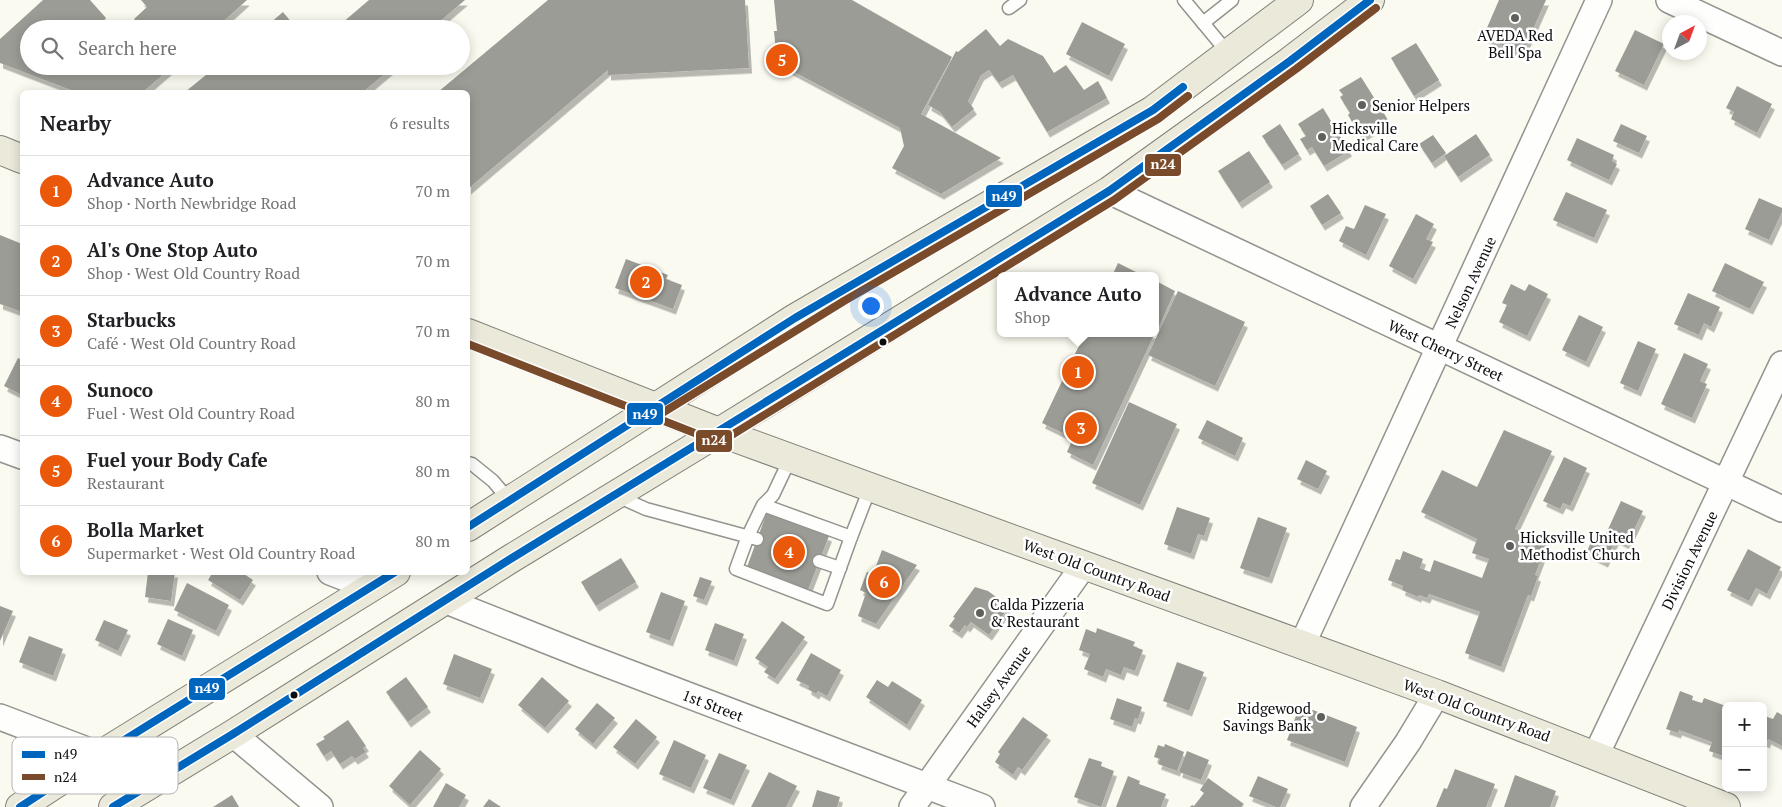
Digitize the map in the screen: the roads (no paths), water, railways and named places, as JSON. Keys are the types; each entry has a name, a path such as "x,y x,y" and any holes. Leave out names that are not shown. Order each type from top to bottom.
{"main road":[{"path":"178,767 444,600 1109,191 1290,61 1370,0"},
{"path":"470,526 654,407 839,292 1153,110 1293,2"},
{"path":"1105,137 1138,170"},
{"path":"0,150 20,158"},
{"name":"West Old Country Road","path":"470,334 719,432 1437,694 1726,807"},
{"path":"129,737 391,575"},
{"path":"20,807 40,794"},
{"path":"113,807 134,794"}],"street":[{"name":"Nelson Avenue","path":"1302,645 1599,0"},
{"path":"1669,0 1782,52"},
{"name":"West Cherry Street","path":"1109,191 1782,509"},
{"name":"Division Avenue","path":"1596,755 1782,364"},
{"path":"0,448 20,455"},
{"name":"Halsey Avenue","path":"912,807 1084,565"},
{"path":"338,575 371,588"},
{"name":"1st Street","path":"444,600 584,656 982,807"},
{"path":"1363,807 1408,742 1437,694"},
{"path":"0,717 53,737"},
{"path":"233,734 320,807"}],"lane":[{"path":"1009,8 1020,0"},
{"path":"1184,0 1228,53"},
{"path":"1203,23 1232,0"},
{"path":"790,458 773,495 763,505 753,538 736,569 826,604 870,488"},
{"path":"470,464 492,481 509,500"},
{"path":"615,495 646,509 753,538"},
{"path":"763,505 851,537"},
{"path":"819,561 840,568"}],"place":[{"name":"AVEDA Red Bell Spa","path":"1515,18"},
{"name":"Fuel your Body Cafe","path":"782,60"},
{"name":"Senior Helpers","path":"1362,105"},
{"name":"Hicksville Medical Care","path":"1322,137"},
{"name":"Al's One Stop Auto","path":"646,282"},
{"name":"Advance Auto","path":"1078,372"},
{"name":"Starbucks","path":"1081,428"},
{"name":"Hicksville United Methodist Church","path":"1510,546"},
{"name":"Sunoco","path":"789,552"},
{"name":"Bolla Market","path":"884,582"},
{"name":"Calda Pizzeria & Restaurant","path":"980,613"},
{"name":"Ridgewood Savings Bank","path":"1321,717"}]}
